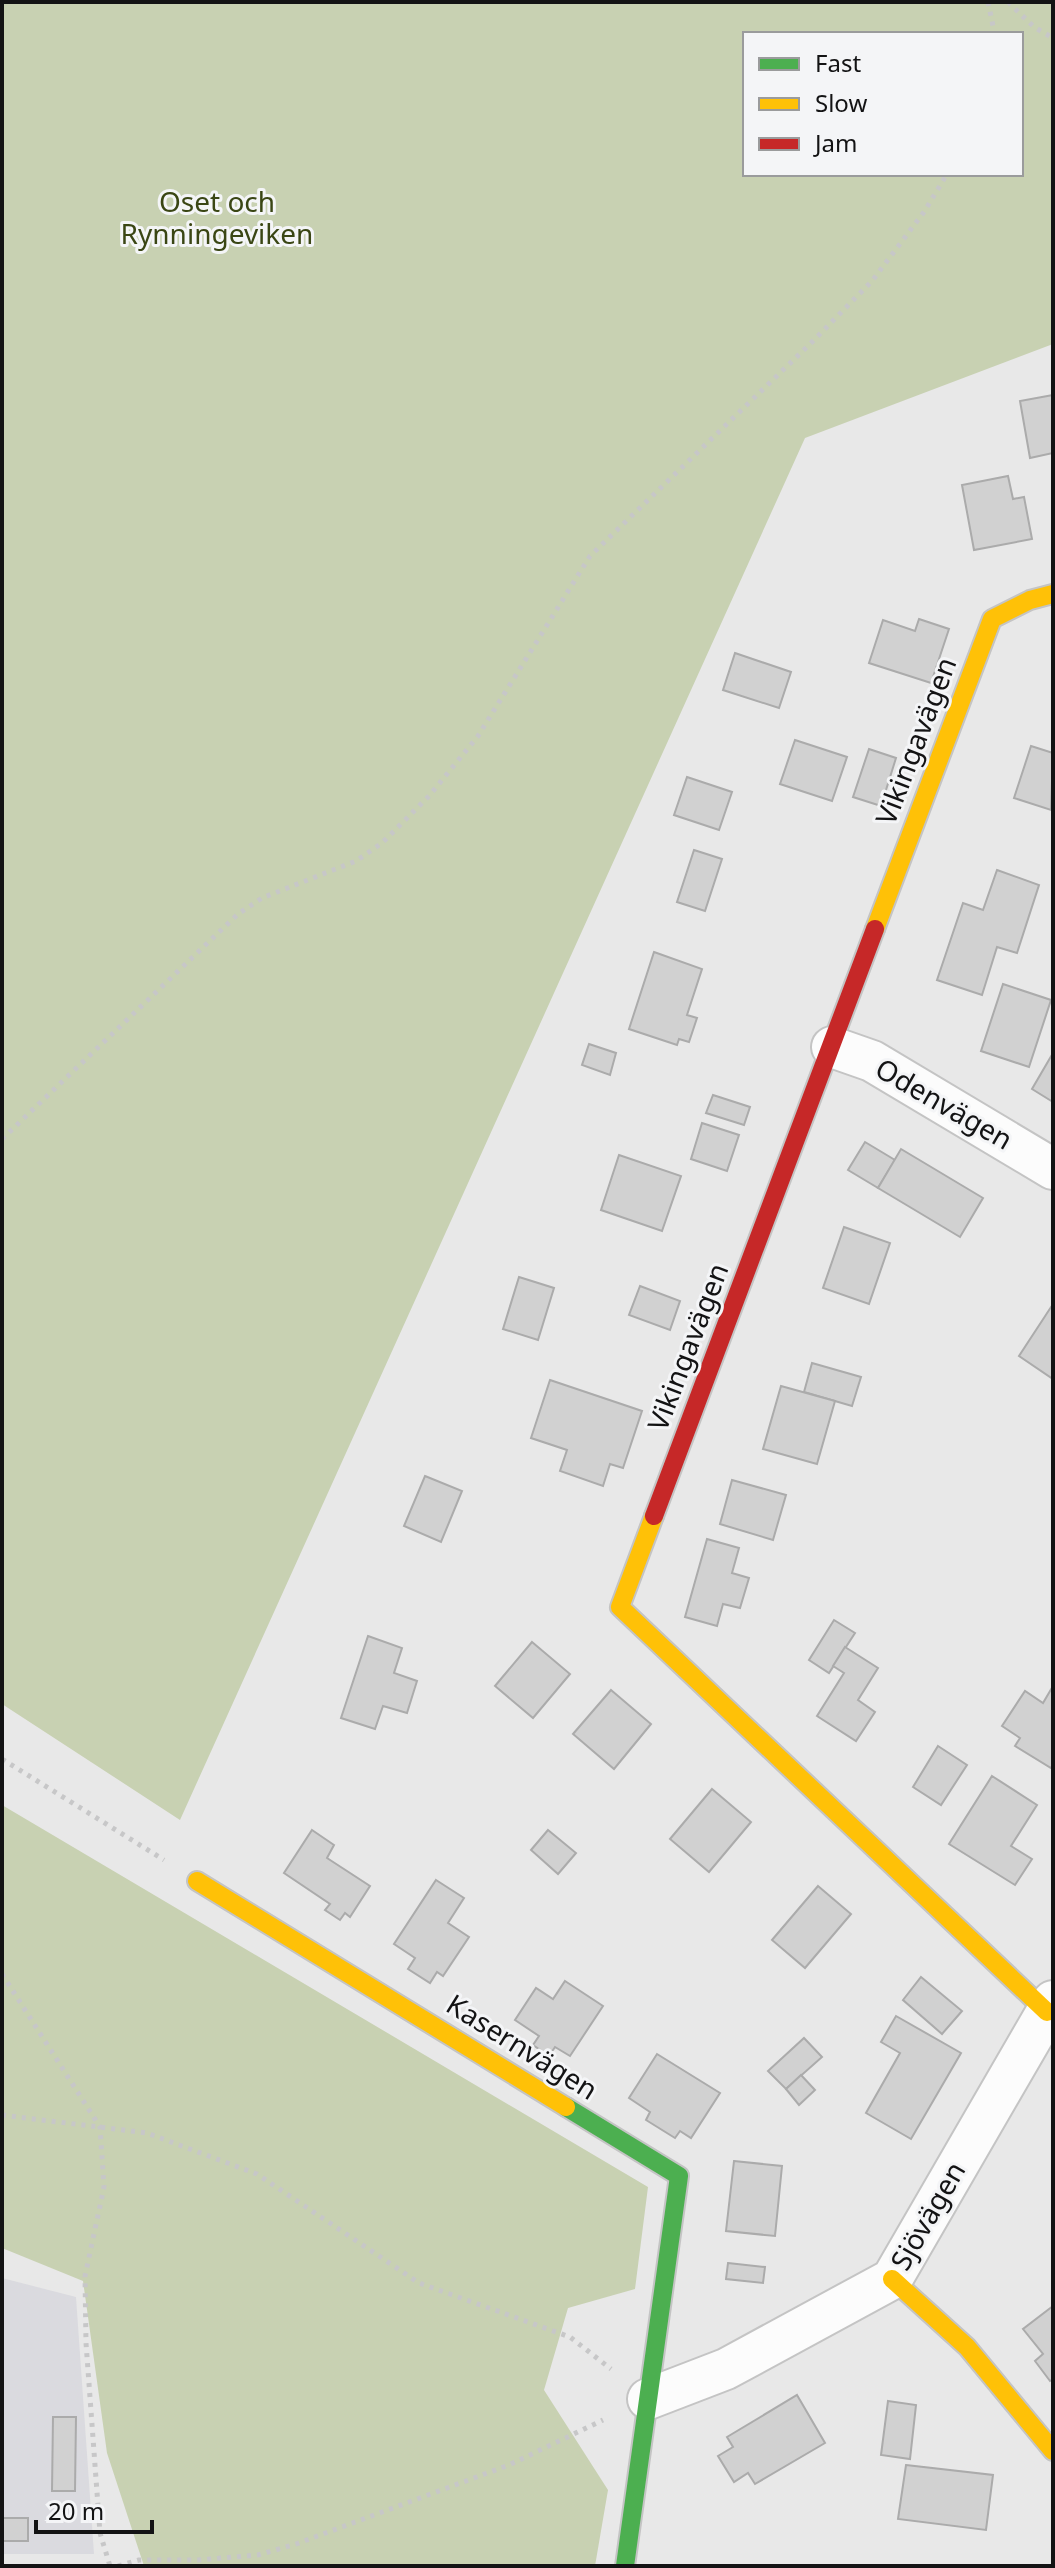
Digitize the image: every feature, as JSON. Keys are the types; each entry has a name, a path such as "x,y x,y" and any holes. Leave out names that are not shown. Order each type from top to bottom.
{"street":[{"name":"Vikingavägen","path":"1050,2007 620,1607 992,619 1030,600 1053,594"},
{"name":"Odenvägen","path":"832,1047 872,1061 1053,1169"},
{"name":"Kasernvägen","path":"197,1881 679,2176 625,2566"},
{"name":"Sjövägen","path":"648,2399 726,2369 892,2279 1050,2007"},
{"path":"892,2279 967,2347 1053,2451"}],"path":[{"path":"988,2 992,32"},
{"path":"1008,2 1034,27 1053,38"},
{"path":"2,1139 238,914 262,898 356,861 382,843 429,796 478,736 590,556 872,281 924,212 946,176"},
{"path":"2,1759 197,1881"},
{"path":"2,1974 100,2127 104,2187 85,2276 86,2343 100,2533 110,2566"},
{"path":"2,2115 147,2133 257,2174 419,2283 570,2337 648,2399 509,2465 296,2544 258,2555 198,2560 139,2560 118,2566"}],"shaded area":[{"path":"2,2278 76,2297 94,2554 2,2554"}],"green space":[{"name":"Oset och Rynningeviken","path":"2,2 1053,2 1053,344 805,438 180,1820 2,1704"},
{"path":"2,1805 648,2187 635,2289 568,2308 544,2390 608,2490 595,2566 144,2566 107,2453 83,2281 2,2248"}],"building":[{"path":"1053,395 1053,453 1030,458 1020,401"},
{"path":"1008,476 1013,499 1024,497 1032,539 974,550 962,485"},
{"path":"919,619 949,629 931,683 869,663 883,620 915,631"},
{"path":"735,653 791,672 779,708 723,690"},
{"path":"795,740 847,757 832,801 780,784"},
{"path":"1031,746 1053,753 1051,810 1014,798"},
{"path":"869,749 896,758 881,806 853,797"},
{"path":"687,777 732,792 719,830 674,815"},
{"path":"694,850 722,859 705,911 677,902"},
{"path":"997,870 1039,885 1017,953 997,947 982,995 937,980 963,903 983,910"},
{"path":"654,952 702,969 687,1015 697,1018 689,1042 679,1039 677,1045 629,1029"},
{"path":"1003,984 1051,1000 1029,1067 981,1051"},
{"path":"589,1044 616,1053 610,1075 582,1065"},
{"path":"1053,1053 1053,1102 1032,1089"},
{"path":"713,1095 750,1107 744,1125 706,1113"},
{"path":"702,1123 739,1135 727,1171 691,1159"},
{"path":"865,1142 895,1160 878,1188 848,1170"},
{"path":"901,1149 983,1198 960,1237 878,1188"},
{"path":"619,1155 681,1176 662,1231 601,1210"},
{"path":"844,1227 890,1243 869,1304 823,1288"},
{"path":"519,1277 554,1288 538,1340 503,1329"},
{"path":"640,1286 680,1301 670,1330 629,1315"},
{"path":"1053,1304 1053,1379 1019,1356"},
{"path":"812,1363 861,1377 852,1406 804,1392"},
{"path":"550,1380 642,1411 623,1468 610,1464 603,1486 560,1471 567,1450 531,1438"},
{"path":"781,1386 835,1401 817,1464 763,1449"},
{"path":"425,1476 462,1491 441,1542 404,1526"},
{"path":"732,1480 786,1495 773,1540 720,1524"},
{"path":"707,1539 739,1548 732,1573 749,1578 740,1608 723,1604 717,1626 685,1617"},
{"path":"834,1620 855,1633 829,1673 809,1660"},
{"path":"368,1636 402,1648 394,1673 417,1681 407,1713 383,1706 375,1729 341,1718"},
{"path":"532,1642 570,1674 533,1718 495,1686"},
{"path":"845,1647 878,1668 858,1700 875,1712 856,1741 817,1716 844,1673 833,1666"},
{"path":"1053,1686 1051,1768 1015,1746 1020,1738 1002,1726 1025,1691 1043,1703"},
{"path":"611,1690 651,1724 614,1769 573,1734"},
{"path":"938,1746 967,1765 941,1805 913,1787"},
{"path":"992,1776 1037,1805 1011,1846 1032,1859 1015,1885 949,1844"},
{"path":"712,1789 751,1822 709,1872 670,1839"},
{"path":"312,1830 334,1845 327,1858 370,1886 350,1917 345,1913 340,1920 325,1910 330,1904 284,1873"},
{"path":"548,1830 576,1853 558,1874 531,1850"},
{"path":"436,1880 464,1898 448,1923 469,1937 443,1976 437,1972 430,1983 408,1969 415,1958 394,1944"},
{"path":"818,1886 851,1914 805,1968 772,1940"},
{"path":"921,1977 962,2011 942,2034 903,2000"},
{"path":"565,1981 603,2006 570,2056 555,2047 549,2056 533,2045 539,2036 515,2020 536,1988 553,1999"},
{"path":"896,2016 961,2053 911,2139 866,2113 900,2053 881,2042"},
{"path":"804,2038 822,2057 786,2089 768,2071"},
{"path":"657,2054 720,2093 691,2138 680,2131 675,2138 646,2120 650,2112 629,2098"},
{"path":"801,2075 815,2090 799,2105 786,2089"},
{"path":"734,2161 782,2166 775,2236 726,2231"},
{"path":"728,2263 765,2267 763,2283 726,2279"},
{"path":"1053,2306 1053,2379 1050,2381 1035,2361 1043,2354 1023,2329"},
{"path":"797,2395 825,2443 755,2484 748,2473 734,2482 718,2456 733,2447 727,2437"},
{"path":"888,2401 916,2405 910,2459 881,2455"},
{"path":"53,2417 76,2417 75,2491 52,2491"},
{"path":"906,2465 993,2475 986,2530 898,2519"},
{"path":"2,2518 28,2518 28,2541 2,2541"}],"traffic: fast":[{"path":"566,2107 679,2176 625,2566"}],"traffic: slow":[{"path":"875,929 992,619 1030,600 1053,594"},
{"path":"654,1516 620,1607 1047,2012"},
{"path":"197,1881 566,2107"},
{"path":"892,2279 967,2347 1053,2451"}],"traffic: jam":[{"path":"654,1516 875,929"}]}
